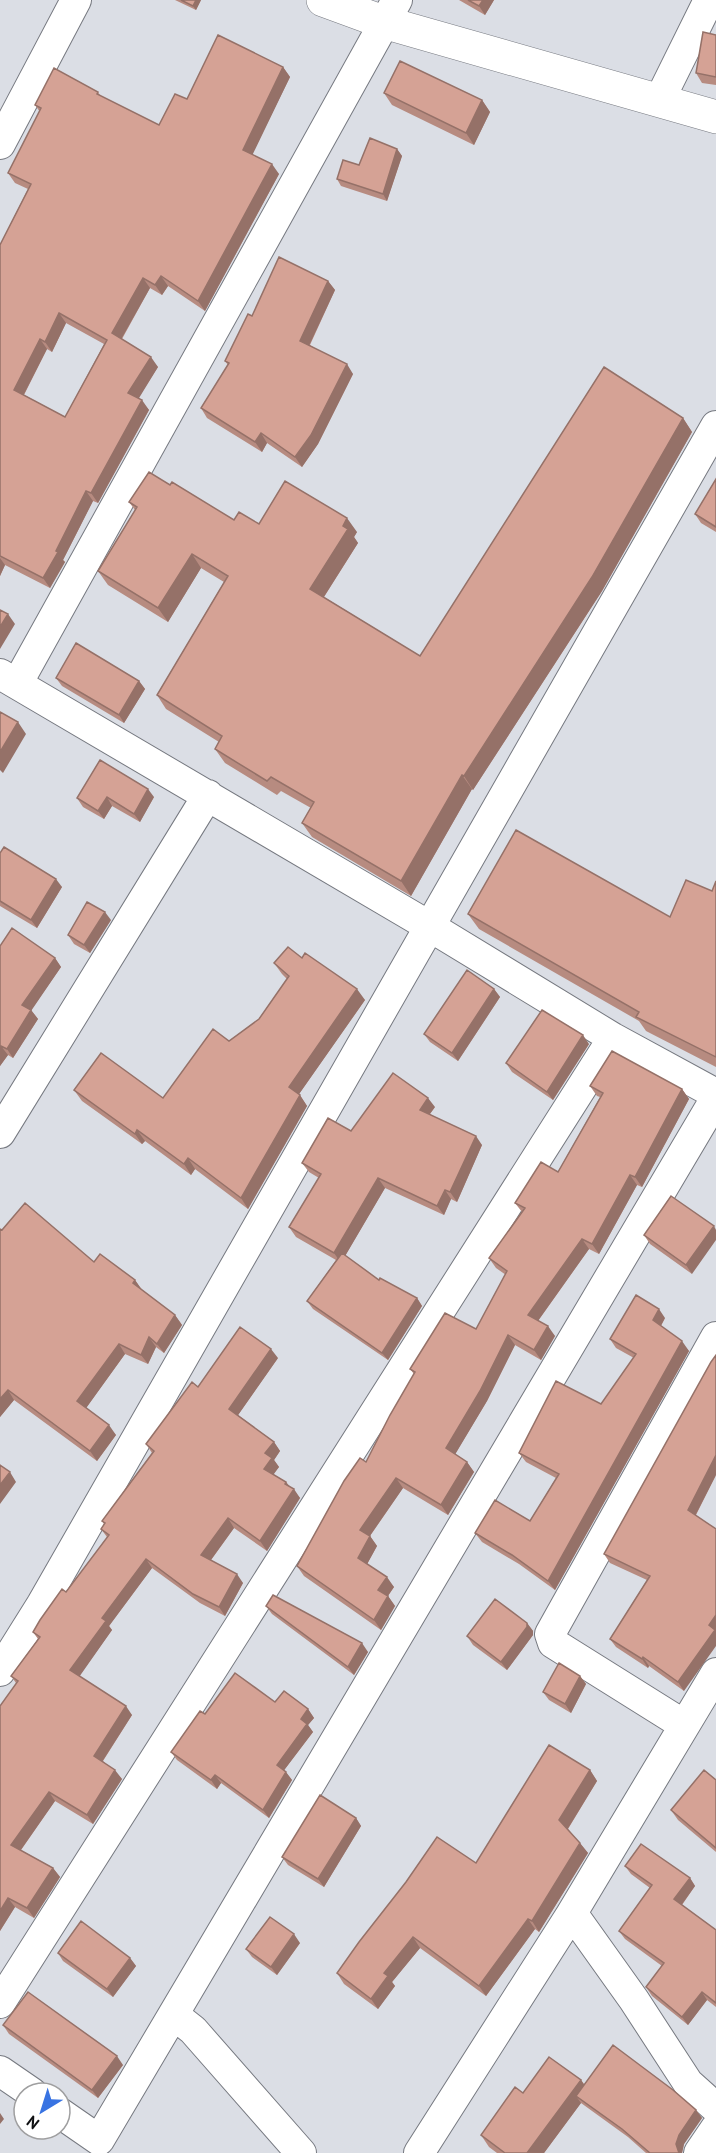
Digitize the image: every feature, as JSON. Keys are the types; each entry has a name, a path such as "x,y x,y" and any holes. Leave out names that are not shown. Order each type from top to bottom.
{"street":[{"path":"0,144 76,0"},
{"path":"323,0 390,11 658,101 716,117"},
{"path":"658,101 709,0"},
{"path":"390,11 8,679 208,795 614,1038 716,1094"},
{"path":"0,1671 42,1604 716,426"},
{"path":"0,1132 208,795"},
{"path":"0,2003 614,1038"},
{"path":"72,2121 99,2140 716,1098"},
{"path":"684,1725 553,1642 550,1634 716,1337"},
{"path":"419,2153 572,1913 716,1673"},
{"path":"572,1913 634,2000 688,2082 716,2108"},
{"path":"174,2015 193,2030 302,2153"},
{"path":"0,2071 15,2081"},
{"path":"699,2153 716,2128"}],"building":[{"path":"181,0 196,0 193,6"},
{"path":"468,0 483,0 479,6"},
{"path":"703,32 716,35 716,77 696,73"},
{"path":"218,35 283,67 243,150 272,164 198,301 161,276 155,285 143,278 112,333 151,357 128,393 142,400 91,493 86,491 56,551 58,552 43,578 0,556 0,245 31,184 8,173 41,108 35,105 54,68 98,92 97,94 159,125 175,94 187,99","holes":["59,313 107,340 65,417 14,390 40,339 45,342"]},
{"path":"400,61 482,100 466,133 384,93"},
{"path":"370,138 397,149 383,194 337,179 343,160 359,165"},
{"path":"279,257 328,281 300,341 347,364 311,435 295,457 261,433 255,442 201,408 229,363 225,361 248,314 252,316"},
{"path":"604,367 683,418 592,577 464,776 462,775 401,881 302,823 314,802 271,777 267,781 215,749 222,736 157,695 228,576 192,554 158,608 98,571 137,507 129,502 149,472 170,485 172,482 234,520 239,512 259,524 285,481 347,518 343,526 348,529 310,589 420,656"},
{"path":"716,479 716,527 695,514"},
{"path":"0,610 8,614 0,627"},
{"path":"76,643 139,681 119,715 56,678"},
{"path":"0,712 18,722 0,752"},
{"path":"100,760 148,789 134,814 107,797 98,811 77,798"},
{"path":"516,830 670,917 686,880 712,891 716,881 716,1057 636,1017 639,1012 468,914"},
{"path":"4,847 56,879 31,920 0,901 0,853"},
{"path":"87,902 105,912 84,945 68,935"},
{"path":"12,928 55,958 22,1005 31,1010 7,1049 1,1046 0,1048 0,946"},
{"path":"288,947 302,958 305,953 357,989 289,1087 300,1095 241,1198 188,1158 184,1164 137,1130 135,1134 74,1090 101,1053 163,1098 213,1029 229,1041 259,1019 289,976 274,963"},
{"path":"467,970 494,989 452,1053 424,1034"},
{"path":"542,1010 583,1035 547,1092 506,1063"},
{"path":"612,1051 682,1089 635,1177 630,1175 592,1244 582,1239 528,1315 548,1326 534,1350 508,1335 480,1391 446,1448 467,1462 441,1505 396,1478 360,1530 370,1536 358,1558 387,1577 378,1590 388,1596 374,1620 297,1566 344,1481 360,1458 366,1462 415,1372 410,1369 445,1313 476,1329 507,1271 489,1258 525,1208 515,1203 541,1162 558,1172 603,1093 590,1086"},
{"path":"393,1073 428,1098 420,1110 476,1136 450,1192 445,1190 437,1206 378,1178 334,1253 289,1227 321,1174 302,1163 328,1118 351,1131"},
{"path":"671,1196 714,1226 686,1265 644,1235"},
{"path":"25,1203 94,1262 100,1254 135,1280 133,1283 175,1315 157,1344 149,1337 141,1355 119,1344 77,1401 109,1425 90,1451 8,1390 0,1399 0,1229 2,1230"},
{"path":"342,1253 379,1280 380,1278 417,1298 382,1353 307,1301"},
{"path":"636,1295 659,1309 653,1320 682,1341 548,1581 512,1555 475,1533 495,1500 530,1521 559,1474 519,1453 556,1381 601,1404 636,1354 610,1339"},
{"path":"240,1327 271,1349 229,1409 274,1442 265,1453 272,1458 264,1469 294,1489 260,1541 228,1518 201,1555 237,1574 219,1607 193,1594 146,1559 102,1618 106,1621 70,1670 126,1706 94,1756 115,1770 87,1815 49,1792 11,1845 53,1868 27,1908 8,1898 0,1911 0,1706 18,1681 11,1676 40,1637 33,1632 40,1620 62,1589 66,1592 109,1535 101,1529 105,1523 102,1521 154,1451 146,1444 192,1382 198,1387"},
{"path":"716,1355 716,1455 688,1510 716,1529 716,1615 709,1625 715,1630 678,1682 643,1657 642,1659 610,1639 650,1576 604,1554"},
{"path":"0,1465 10,1472 0,1485"},
{"path":"273,1595 362,1643 348,1667 266,1606"},
{"path":"495,1599 527,1623 527,1627 501,1662 467,1636"},
{"path":"559,1663 580,1676 565,1704 543,1692"},
{"path":"235,1673 275,1702 284,1691 308,1709 301,1719 307,1724 277,1765 286,1772 263,1810 215,1775 211,1780 171,1752 200,1711 205,1714"},
{"path":"549,1745 590,1770 559,1820 580,1843 532,1921 528,1919 479,1986 413,1937 384,1973 388,1976 371,1999 337,1973 437,1837 476,1863"},
{"path":"704,1770 716,1780 716,1848 671,1810"},
{"path":"320,1795 356,1818 318,1879 282,1857"},
{"path":"641,1844 690,1878 674,1899 716,1930 716,2003 702,1992 682,2017 646,1987 664,1963 619,1931 652,1885 625,1866"},
{"path":"270,1917 294,1934 271,1967 246,1949"},
{"path":"81,1921 130,1958 107,1989 58,1953"},
{"path":"28,1992 117,2056 92,2090 3,2025"},
{"path":"613,2045 696,2110 679,2135 676,2144 679,2153 650,2153 622,2129 576,2096"},
{"path":"549,2057 581,2080 527,2153 505,2153 481,2135 515,2087 523,2093"}]}
